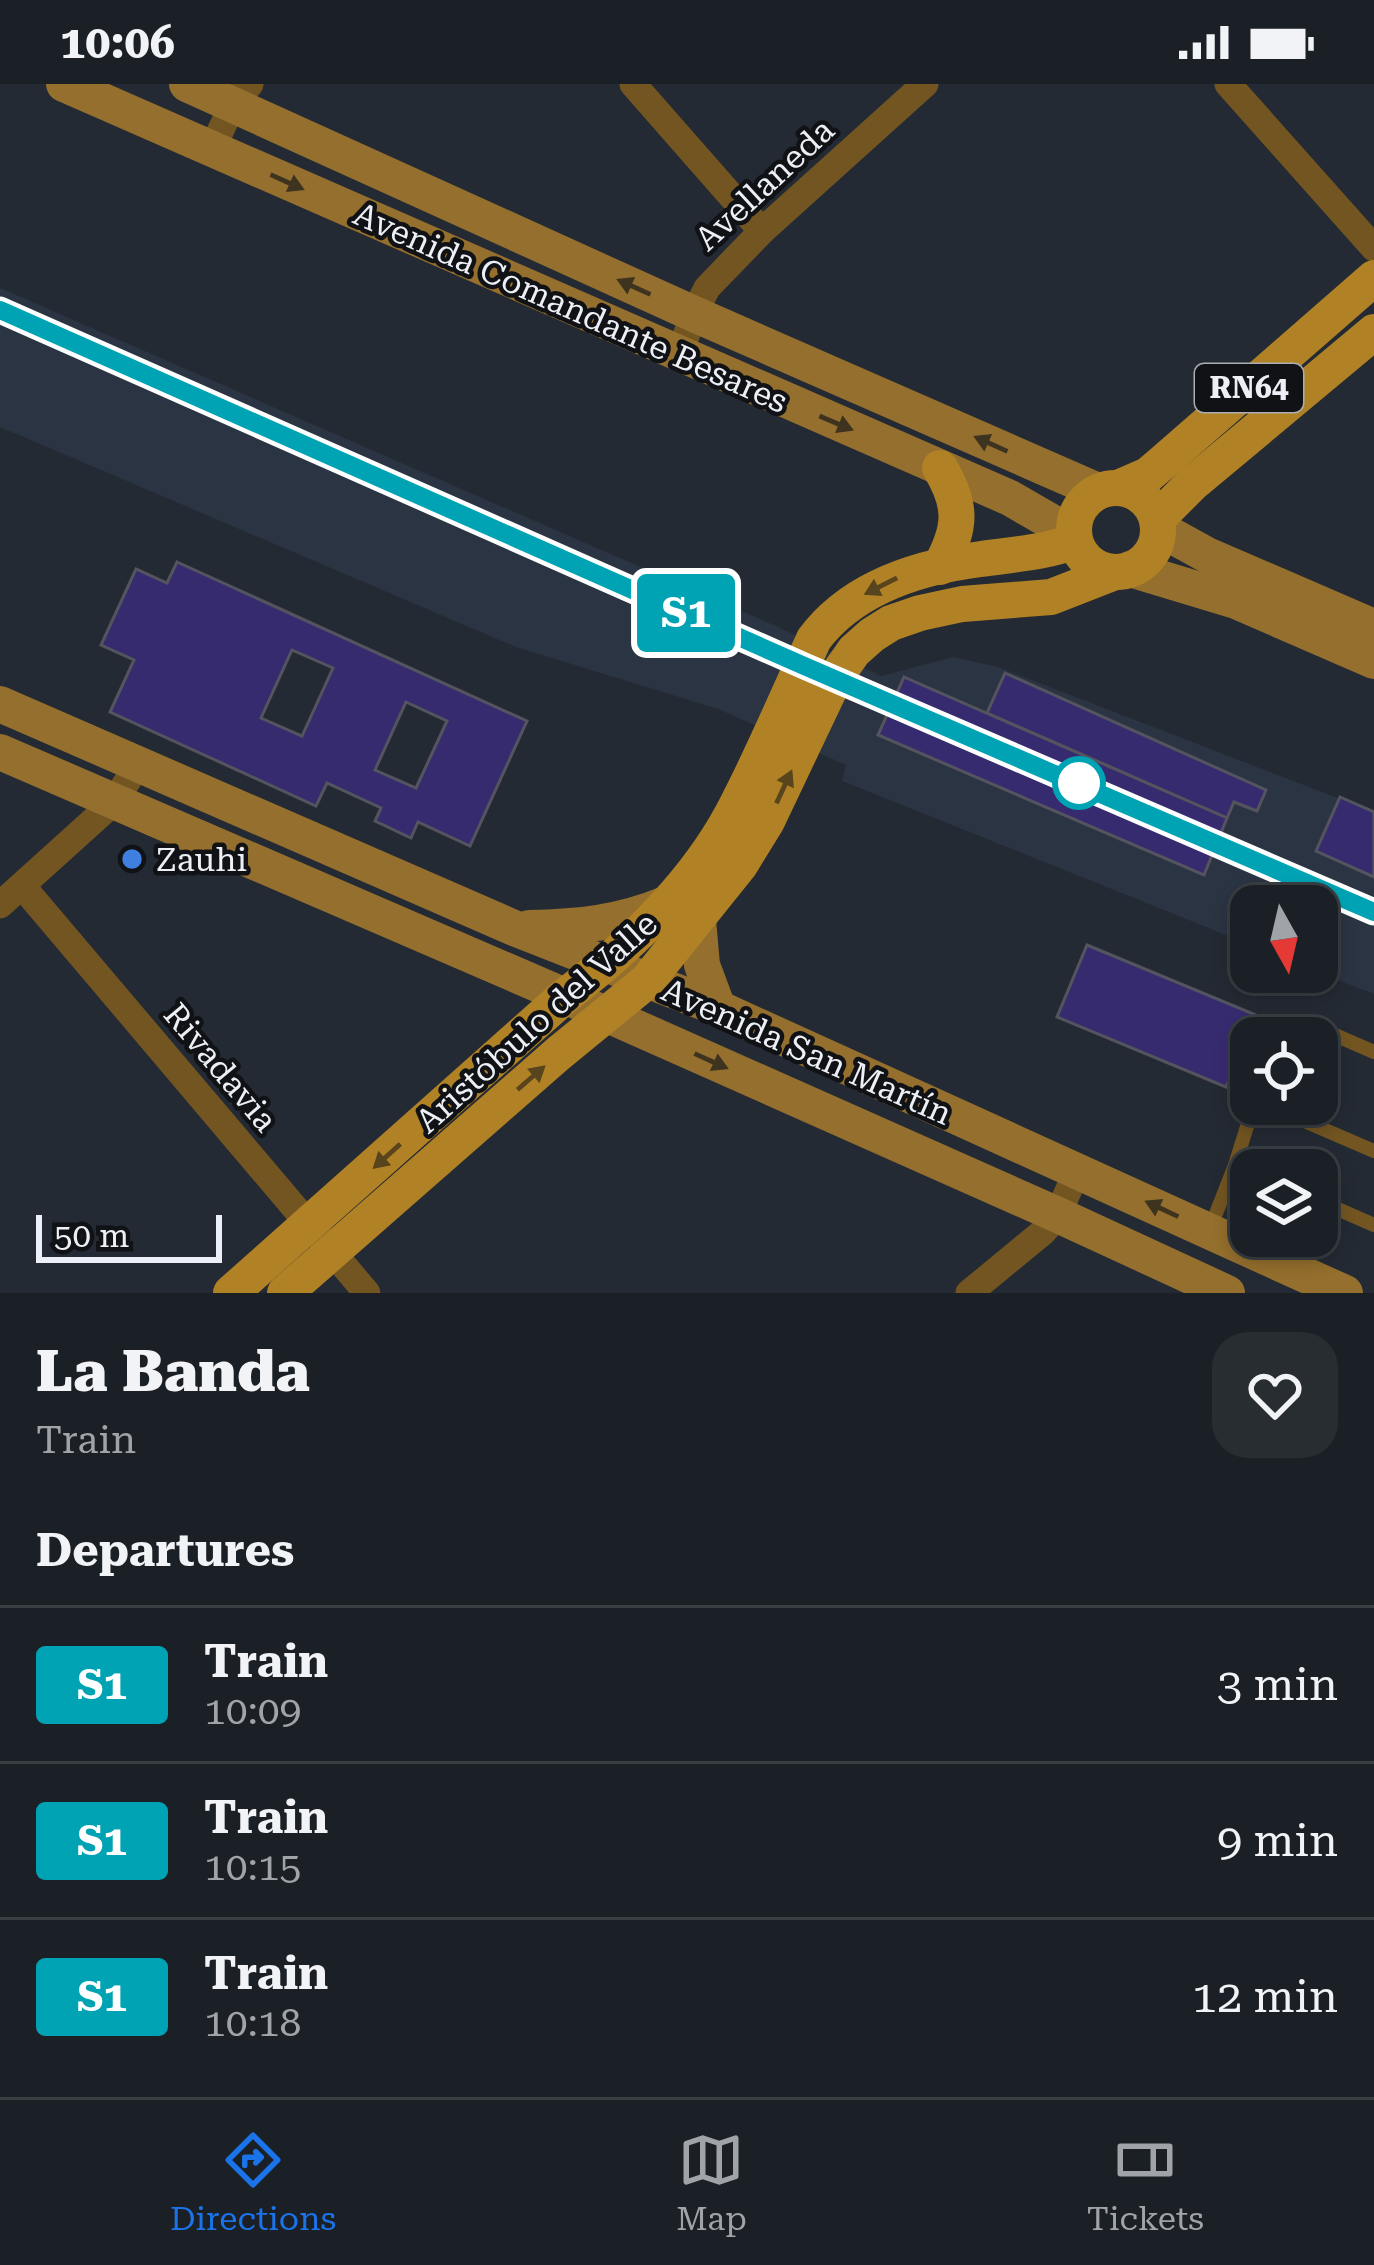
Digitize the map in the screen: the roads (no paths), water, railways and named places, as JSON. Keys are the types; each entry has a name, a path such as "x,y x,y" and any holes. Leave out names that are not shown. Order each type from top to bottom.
{"main road":[{"name":"Avenida Comandante Besares","path":"64,84 1010,498 1074,538"},
{"name":"Avenida Comandante Besares","path":"187,84 241,94 694,314 1108,490"},
{"name":"RN64","path":"1108,490 1148,475 1162,464 1374,278"},
{"name":"RN64","path":"1123,570 1148,557 1157,538 1157,524 1192,484 1374,332"},
{"path":"940,469 950,485 958,520 955,538 940,567"},
{"path":"1374,627 1207,555 1157,524 1151,507 1131,490 1108,490 1076,514 1074,538 1081,553 1102,569 1123,570 1236,601 1374,661"},
{"name":"Aristóbulo del Valle","path":"231,1293 320,1239 647,981 814,639 830,618 901,576 978,559 1032,554 1074,538"},
{"name":"Aristóbulo del Valle","path":"285,1293 320,1239 565,996 740,865 767,821 835,678 872,635 891,622 920,613 962,604 1051,597 1123,570"},
{"name":"Avenida San Martín","path":"0,704 514,928 718,1008 1345,1293"},
{"name":"Avenida San Martín","path":"0,752 565,996 1227,1293"},
{"path":"514,928 577,927 682,912 718,1008"}],"street":[{"path":"633,84 762,231"},
{"name":"Avellaneda","path":"680,355 707,288 762,231 925,84"},
{"path":"1228,84 1374,248"},
{"path":"212,149 241,94"},
{"path":"0,905 114,802 137,766"},
{"name":"Rivadavia","path":"22,887 367,1293"},
{"path":"972,1292 1058,1215 1077,1170"}],"lane":[{"path":"1338,1036 1374,1052"},
{"path":"1314,1125 1374,1151"},
{"path":"1209,1231 1230,1178"},
{"path":"1338,1209 1374,1225"}],"railway":[{"path":"0,310 889,700"},
{"path":"1214,841 1374,912"}],"train":[{"name":"S1","path":"0,310 1374,912"}],"place":[{"name":"Zauhi","path":"132,859"}]}
